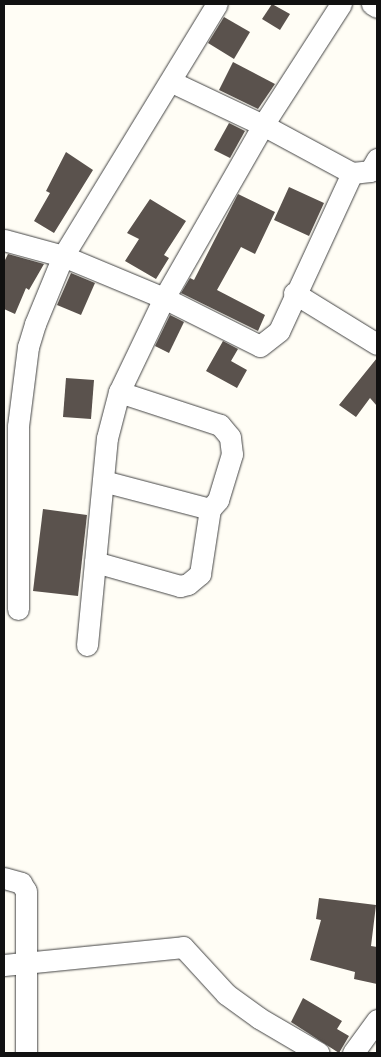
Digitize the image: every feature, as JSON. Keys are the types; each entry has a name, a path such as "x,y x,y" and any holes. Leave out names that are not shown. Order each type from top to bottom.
{"street":[{"path":"18,609 19,402 34,324 63,256 172,82 217,4"},
{"path":"87,645 107,438 119,392 164,298 263,125 341,4"},
{"path":"372,4 377,6"},
{"path":"172,82 263,125 352,173 370,171 377,159"},
{"path":"4,240 63,256 164,298 260,346 279,331 294,293 352,173"},
{"path":"294,293 377,344"},
{"path":"95,562 180,586 188,584 200,574 210,509 218,500 232,454 230,436 220,425 119,392"},
{"path":"103,481 210,509"},
{"path":"4,878 21,883 26,891 26,1053"},
{"path":"4,965 183,948 226,994 259,1018 319,1053"},
{"path":"353,1053 377,1020"}],"building":[{"path":"272,4 290,14 280,30 262,19"},
{"path":"224,17 250,32 234,59 208,43"},
{"path":"233,62 275,84 258,109 219,90"},
{"path":"229,123 245,131 230,158 214,150"},
{"path":"66,152 93,170 54,233 34,221 50,193 46,191"},
{"path":"289,187 324,203 309,236 274,220"},
{"path":"238,194 275,212 255,254 241,247 217,290 265,315 258,331 181,293 190,278 194,280"},
{"path":"150,199 186,221 164,255 169,258 156,279 125,261 139,239 127,233"},
{"path":"8,254 44,264 29,290 26,288 15,314 4,309 4,262"},
{"path":"71,273 95,283 81,315 57,305"},
{"path":"170,315 184,322 169,353 155,346"},
{"path":"223,341 238,349 231,361 247,370 237,388 206,371"},
{"path":"377,358 377,406 370,398 356,417 339,405"},
{"path":"66,378 94,380 91,419 63,417"},
{"path":"43,509 87,515 78,596 33,591"},
{"path":"319,898 376,905 371,946 377,947 377,984 354,979 355,972 310,960 321,920 316,919"},
{"path":"303,998 342,1021 337,1029 349,1036 339,1053 291,1022"}]}
